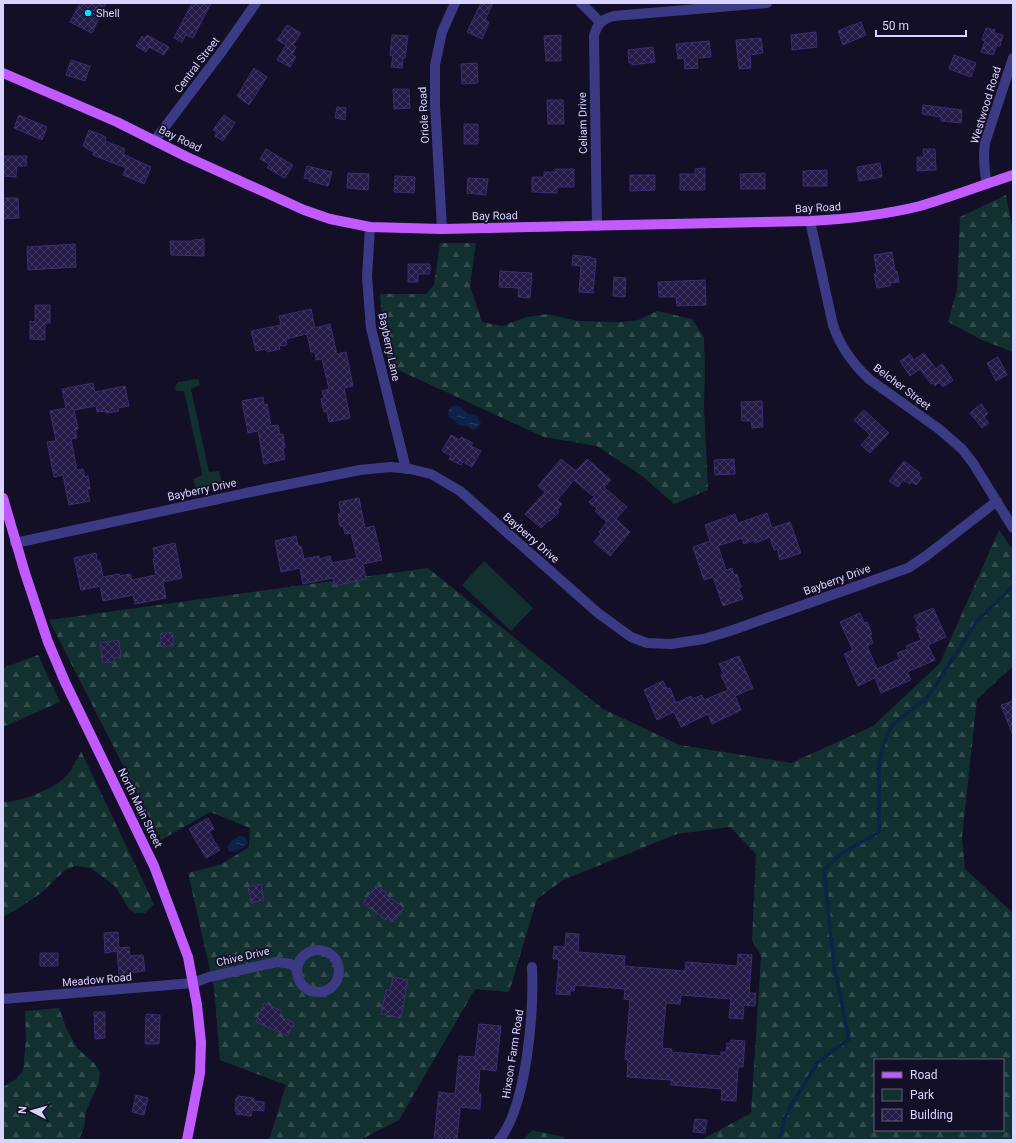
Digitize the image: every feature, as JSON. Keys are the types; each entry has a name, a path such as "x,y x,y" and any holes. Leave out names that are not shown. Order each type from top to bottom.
{"main road":[{"name":"Bay Road","path":"3,73 117,122 188,157 304,210 330,219 370,227 442,229 810,221 859,217 912,208 1013,175"},
{"name":"North Main Street","path":"3,498 15,542 48,642 154,866 188,957 197,1005 201,1042 200,1073 186,1140"}],"street":[{"name":"Central Street","path":"155,140 223,50 256,3"},
{"name":"Oriole Road","path":"442,229 435,104 435,64 442,32 455,3"},
{"path":"581,3 600,22 614,16 767,3"},
{"name":"Celiam Drive","path":"597,226 594,36 596,28 600,22"},
{"name":"Westwood Road","path":"987,184 983,156 985,143 1013,58"},
{"name":"Belcher Street","path":"810,221 833,325 836,334 846,352 869,379 939,430 962,450 973,462 1013,528"},
{"name":"Bayberry Lane","path":"370,227 367,277 371,328 406,469"},
{"name":"Bayberry Drive","path":"15,542 360,470 390,467 406,469 430,474 454,488 614,626 634,639 647,643 658,644 686,642 713,636 908,568 926,556 996,501"},
{"path":"315,950 328,952 333,956 340,968 339,975 333,987 322,992 315,992 304,987 297,975 297,969 299,962 308,952 315,950"},
{"name":"Chive Drive","path":"193,984 209,977 277,962 291,964 297,969"},
{"name":"Hixson Farm Road","path":"499,1140 510,1125 515,1112 524,1074 532,1010 532,967"},
{"name":"Meadow Road","path":"3,1000 193,984"}],"green space":[{"path":"1006,195 1013,231 1013,352 982,340 948,322 957,290 960,217"},
{"path":"440,243 476,243 470,286 482,322 502,326 527,317 547,314 577,321 621,322 638,320 657,311 692,319 704,337 704,407 708,490 674,504 642,476 597,446 544,437 396,369 385,352 380,294 426,294 434,285"},
{"path":"199,380 200,385 191,389 209,472 219,471 222,483 196,489 193,479 202,475 202,473 184,391 177,391 175,389 178,382"},
{"path":"999,530 1013,550 1013,666 977,699 962,837 965,869 1013,913 1013,1140 701,1140 751,1113 761,956 752,940 756,854 730,827 677,834 563,880 537,899 509,992 475,989 399,1120 360,1140 269,1140 286,1085 220,1060 214,987 188,873 222,864 249,847 250,828 210,812 161,840 49,620 428,568 603,709 680,745 791,763 873,726 940,663"},
{"path":"484,561 533,608 511,631 462,585"},
{"path":"38,655 60,702 3,727 3,668"},
{"path":"81,751 154,904 145,913 135,913 128,908 116,887 91,868 75,866 64,871 41,893 3,917 3,802 19,800 37,794 62,780 75,763"},
{"path":"59,1008 67,1030 78,1049 94,1063 100,1072 99,1083 86,1111 84,1127 79,1140 3,1140 3,1087 16,1079 23,1071 26,1038 25,1011"},
{"path":"532,1130 564,1137 565,1140 523,1140"}],"water":[{"path":"457,405 467,413 477,416 481,422 478,428 473,430 467,426 458,425 454,420 448,417 449,409 452,406"},
{"path":"239,836 245,837 248,843 245,847 235,852 229,851 227,847 231,841"}],"building":[{"name":"Shell","path":"80,3 106,3 92,33 70,22"},
{"path":"192,3 211,3 193,38 186,35 182,42 174,38"},
{"path":"481,3 493,3 485,20 489,22 482,39 467,32"},
{"path":"861,22 866,35 843,45 838,31"},
{"path":"287,25 301,33 293,45 296,47 292,55 296,57 290,67 277,60 286,45 277,40"},
{"path":"986,28 995,30 994,33 1003,35 1000,46 997,45 993,55 981,52 985,41 982,40"},
{"path":"816,32 817,47 792,50 791,35"},
{"path":"147,35 169,47 164,55 149,47 146,52 136,46 142,36 145,38"},
{"path":"392,35 408,36 402,68 391,67 393,56 390,55"},
{"path":"561,35 561,61 546,61 544,36"},
{"path":"761,38 763,53 750,55 751,68 739,69 736,40"},
{"path":"709,41 711,57 697,58 698,68 685,69 684,58 678,59 676,44"},
{"path":"653,47 655,62 632,65 632,63 629,63 628,50"},
{"path":"954,55 976,63 971,77 949,69"},
{"path":"71,60 90,66 85,81 66,75"},
{"path":"477,63 478,83 462,84 461,64"},
{"path":"254,68 267,77 249,105 237,96"},
{"path":"393,89 409,89 410,108 394,109"},
{"path":"547,100 563,100 564,124 548,124"},
{"path":"923,105 962,110 961,123 941,121 941,117 922,114"},
{"path":"337,107 346,108 345,120 335,118"},
{"path":"19,115 47,127 42,140 14,128"},
{"path":"224,115 235,123 223,141 215,136 217,132 213,130"},
{"path":"464,124 478,124 478,144 464,144"},
{"path":"89,130 106,137 105,141 125,149 123,154 151,167 144,184 123,175 126,168 93,155 94,152 83,146"},
{"path":"266,149 293,165 285,178 267,168 269,164 260,159"},
{"path":"923,149 935,149 936,170 917,171 917,157 924,157"},
{"path":"4,156 27,156 26,166 17,166 16,177 3,176"},
{"path":"880,163 882,177 859,181 857,167"},
{"path":"307,166 332,172 328,186 309,181 309,179 304,178"},
{"path":"705,168 705,190 680,190 680,174 695,174 695,169"},
{"path":"555,169 574,169 574,187 557,187 557,193 532,192 532,177 544,177 544,172 555,172"},
{"path":"827,170 827,186 803,186 803,171"},
{"path":"348,173 369,174 368,190 347,188"},
{"path":"765,173 765,189 741,189 740,174"},
{"path":"630,175 655,175 655,190 630,191"},
{"path":"395,176 415,177 414,193 394,192"},
{"path":"468,178 488,179 486,195 467,193"},
{"path":"3,198 18,198 19,218 4,219"},
{"path":"204,239 204,256 171,255 170,241 193,241"},
{"path":"75,244 76,267 28,270 27,247"},
{"path":"892,252 895,271 897,271 899,282 890,283 890,286 877,288 874,274 877,273 874,255"},
{"path":"573,255 596,259 593,293 579,292 581,266 572,265"},
{"path":"408,264 430,264 430,274 418,274 418,282 408,282"},
{"path":"500,271 532,273 530,298 518,297 519,288 499,287"},
{"path":"614,277 626,278 625,297 613,296"},
{"path":"705,280 706,305 677,306 676,297 659,297 658,282"},
{"path":"35,305 50,305 50,323 45,323 45,340 30,339 30,321 35,322"},
{"path":"311,309 315,328 330,324 337,354 346,352 353,386 344,388 350,418 329,422 327,411 324,412 321,399 324,398 322,391 329,389 322,359 316,360 315,352 311,352 307,334 286,339 287,345 279,346 280,349 267,352 266,349 256,351 251,331 281,325 279,316"},
{"path":"924,353 936,369 942,364 953,380 943,387 939,382 935,386 933,383 931,384 920,369 910,376 900,361 910,354 914,360"},
{"path":"998,357 1007,375 996,381 987,363"},
{"path":"93,383 95,392 125,386 129,406 118,408 119,411 106,413 106,411 97,412 96,406 74,410 78,429 75,430 77,438 71,439 77,470 83,469 85,477 88,476 90,489 87,489 90,501 69,505 63,475 54,477 47,442 56,441 50,411 66,408 62,389"},
{"path":"263,397 264,405 267,404 271,426 278,425 280,435 283,434 285,448 283,448 285,459 264,464 258,431 248,433 242,401"},
{"path":"762,401 763,427 752,428 751,421 742,421 741,402"},
{"path":"981,404 988,413 984,417 989,423 982,428 970,413"},
{"path":"864,410 889,433 870,453 861,445 870,435 854,420"},
{"path":"451,435 460,440 461,437 473,443 471,446 481,451 472,467 463,462 461,465 449,459 451,456 442,451"},
{"path":"561,459 576,471 587,459 611,480 604,487 627,507 616,519 630,532 610,556 594,542 601,534 599,532 607,522 595,511 597,509 589,502 594,497 574,480 557,500 562,504 557,510 559,512 541,528 525,514 545,492 538,486"},
{"path":"734,459 735,474 715,475 714,460"},
{"path":"904,461 920,473 918,475 922,478 916,485 912,482 910,484 903,480 898,487 889,481"},
{"path":"359,498 365,528 374,526 382,560 363,564 366,579 334,586 333,578 303,584 300,568 281,572 275,541 296,536 298,546 301,546 304,559 319,556 319,559 330,556 332,563 357,558 351,533 345,534 343,526 340,526 338,514 341,513 339,502"},
{"path":"767,513 772,528 790,522 801,553 780,560 777,549 774,550 770,537 755,543 754,540 744,544 742,538 718,546 726,570 732,568 734,575 737,574 741,587 739,588 743,599 723,606 713,577 704,580 693,547 710,541 705,525 735,514 738,523"},
{"path":"175,543 182,578 163,582 166,598 135,604 133,595 103,601 100,586 81,590 74,558 96,553 97,561 100,561 103,577 119,574 120,576 130,574 132,580 156,575 153,559 155,559 153,548"},
{"path":"933,608 946,637 928,645 935,660 907,672 911,680 881,693 875,678 858,686 844,654 853,650 840,622 860,613 864,623 867,622 872,634 870,635 873,643 867,646 877,669 900,659 897,653 908,649 906,646 921,640 916,627 919,626 914,616"},
{"path":"161,633 173,633 173,646 160,646"},
{"path":"119,640 121,657 114,658 114,662 103,663 100,643"},
{"path":"739,656 753,688 735,696 741,710 712,724 708,714 681,727 674,712 657,720 644,690 663,681 667,689 670,688 676,703 691,696 692,699 702,695 704,700 728,690 721,675 724,674 719,664"},
{"path":"1013,701 1013,733 1012,733 1001,705"},
{"path":"208,818 214,829 209,832 220,850 206,858 189,829"},
{"path":"261,884 264,900 251,903 248,887"},
{"path":"376,885 386,893 385,894 404,908 393,922 387,917 386,920 363,903"},
{"path":"118,932 119,948 129,947 130,956 143,955 145,971 119,974 117,951 105,953 104,933"},
{"path":"566,933 579,934 578,952 625,956 624,966 685,971 686,962 737,966 738,954 752,955 749,993 756,993 755,1006 744,1005 743,1019 729,1018 731,999 681,995 680,1004 666,1003 662,1048 672,1049 671,1052 721,1056 721,1052 726,1052 727,1043 730,1044 731,1040 745,1041 743,1067 738,1067 736,1101 721,1100 722,1089 671,1085 671,1080 627,1077 628,1060 625,1059 630,1000 624,999 625,989 575,985 574,991 570,991 570,995 556,994 559,959 553,959 554,946 565,947"},
{"path":"40,953 58,953 58,966 40,966"},
{"path":"393,977 408,980 401,1018 381,1014 386,990 390,991"},
{"path":"264,1003 282,1011 279,1016 294,1023 288,1036 256,1022"},
{"path":"94,1012 105,1012 105,1038 95,1039"},
{"path":"146,1014 160,1015 159,1044 145,1044"},
{"path":"479,1024 501,1026 496,1071 480,1069 478,1094 481,1094 480,1109 460,1107 457,1140 434,1140 439,1092 455,1094 459,1056 475,1057"},
{"path":"136,1095 148,1098 144,1115 132,1112"},
{"path":"238,1096 254,1098 254,1101 264,1102 264,1111 252,1110 251,1116 236,1114 236,1098 238,1098"},
{"path":"695,1119 707,1120 705,1133 693,1132"}],"waterway":[{"path":"778,1140 782,1131 783,1122 789,1109 818,1062 849,1039 834,965 824,870 841,854 879,832 879,762 885,740 892,725 928,697 977,621 1013,586"}],"place":[{"name":"Shell","path":"88,13"}]}
